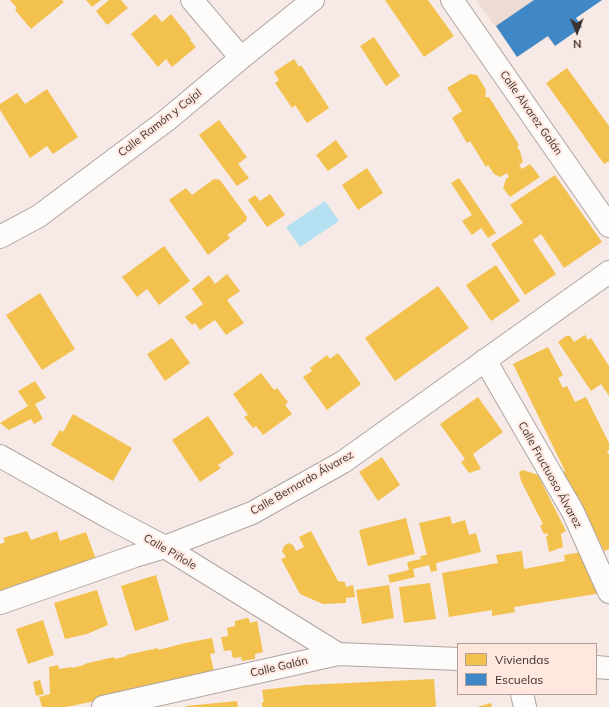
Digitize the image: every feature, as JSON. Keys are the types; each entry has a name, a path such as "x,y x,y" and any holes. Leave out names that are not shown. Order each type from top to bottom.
{"street":[{"path":"192,0 241,58"},
{"name":"Calle Ramón y Cajal","path":"0,237 39,216 167,120 313,0"},
{"name":"Calle Alvarez Galán","path":"452,0 609,226"},
{"name":"Calle Bernardo Álvarez","path":"0,603 165,547 252,513 343,462 609,272"},
{"name":"Calle Fructuoso Álvarez","path":"485,360 573,512 609,592"},
{"name":"Calle Piñole","path":"0,456 165,547 338,654"},
{"name":"Calle Galán","path":"103,707 338,654 457,659"},
{"path":"597,667 609,668"},
{"path":"522,695 525,707"}],"shaded area":[{"path":"476,0 602,0 576,18 582,27 555,46 547,37 517,57"}],"water":[{"path":"325,201 339,221 300,247 286,227"}],"building: Viviendas":[{"path":"10,0 62,0 64,2 31,29 15,10 17,8"},
{"path":"86,0 101,0 92,7"},
{"path":"109,0 121,0 128,8 107,25 96,11"},
{"path":"385,0 428,0 454,36 424,57"},
{"path":"155,14 162,22 171,14 196,47 172,67 166,59 158,67 131,34"},
{"path":"374,37 400,76 386,86 360,46"},
{"path":"294,59 299,67 301,65 329,108 307,123 295,105 292,108 275,83 279,80 274,72"},
{"path":"567,68 609,126 609,161 604,164 546,83"},
{"path":"470,74 477,75 486,90 485,97 489,97 519,145 517,147 520,151 523,162 519,165 522,169 530,164 540,177 510,197 503,188 506,179 509,177 507,173 500,177 494,174 488,165 486,167 470,141 467,143 452,118 462,111 447,88"},
{"path":"47,89 78,137 53,154 47,146 30,158 0,110 0,104 17,93 25,104"},
{"path":"219,120 247,157 238,164 249,178 237,186 199,135"},
{"path":"336,140 348,157 328,171 316,155"},
{"path":"367,168 383,193 358,210 342,185"},
{"path":"555,175 602,242 564,268 541,234 533,240 556,274 525,295 491,244 523,223 510,205"},
{"path":"459,178 496,233 488,238 481,228 472,235 462,221 472,215 451,183"},
{"path":"214,179 220,180 247,217 246,221 227,235 230,238 208,255 169,200 186,188 192,195"},
{"path":"270,194 285,215 267,227 248,200 255,195 260,201"},
{"path":"164,246 190,281 159,305 147,289 137,297 122,277"},
{"path":"496,265 520,301 491,321 466,285"},
{"path":"227,274 240,291 227,300 244,323 226,335 215,320 200,330 195,323 192,325 185,317 203,304 192,289 209,275 215,284"},
{"path":"438,286 469,328 395,381 365,338"},
{"path":"40,293 75,349 42,370 6,315"},
{"path":"585,335 588,340 591,338 609,366 609,396 601,384 591,391 558,342 566,336 570,336 574,342"},
{"path":"172,338 190,363 165,381 147,354"},
{"path":"548,347 563,375 558,378 563,388 567,386 575,402 586,397 609,443 609,450 607,451 609,455 609,549 604,551 578,496 576,497 563,472 565,471 513,364"},
{"path":"338,353 361,384 327,410 303,377 312,371 310,368 327,355 330,359"},
{"path":"261,373 274,390 277,388 288,402 285,405 292,414 263,435 256,426 253,428 244,417 248,415 233,394"},
{"path":"35,381 46,398 35,404 43,419 34,424 31,419 9,430 0,423 28,406 18,391"},
{"path":"478,397 503,432 473,454 481,469 469,473 461,462 465,459 440,424"},
{"path":"73,414 132,448 113,481 51,445 60,430 63,432"},
{"path":"208,416 234,454 218,465 221,468 200,482 172,440"},
{"path":"382,457 400,485 378,501 359,472"},
{"path":"523,470 538,475 566,531 561,534 563,547 549,552 546,536 548,536 547,533 544,534 540,526 543,524 521,481 519,472"},
{"path":"450,516 452,524 465,520 469,535 476,533 481,552 436,563 437,571 431,572 429,565 413,569 415,577 390,583 388,575 409,570 407,562 421,559 420,556 427,555 419,523"},
{"path":"406,518 415,554 368,566 359,530"},
{"path":"27,531 31,540 57,531 60,541 86,532 97,562 0,594 0,544 5,542 3,538"},
{"path":"311,531 338,581 345,582 346,587 353,585 355,597 346,598 346,603 323,604 300,594 281,559 286,557 282,551 284,546 288,543 293,545 296,551 304,547 299,537"},
{"path":"522,551 524,569 565,561 564,555 582,552 602,593 514,607 515,612 492,616 492,610 449,617 442,573 498,563 496,555"},
{"path":"156,575 169,620 135,631 121,586"},
{"path":"430,583 436,619 404,623 399,587"},
{"path":"389,585 394,618 362,624 356,590"},
{"path":"97,590 108,625 87,634 65,639 54,603"},
{"path":"247,618 249,619 250,623 257,621 263,652 255,654 255,659 242,661 241,657 233,658 231,650 224,651 221,637 228,636 227,628 235,626 235,621"},
{"path":"43,620 54,655 28,664 16,629"},
{"path":"212,638 215,653 210,654 215,676 66,707 42,707 39,697 50,694 49,667 58,665 59,669 72,668 114,657 115,659 158,648 158,650"},
{"path":"434,679 436,706 434,707 262,707 262,702 264,702 262,690 305,685"},
{"path":"40,680 44,694 36,696 33,682"},
{"path":"237,701 238,707 186,707 186,706"},
{"path":"491,703 492,707 477,707"}],"building: Escuelas":[{"path":"534,0 602,0 576,18 582,27 555,46 548,36 517,57 496,26"}]}
